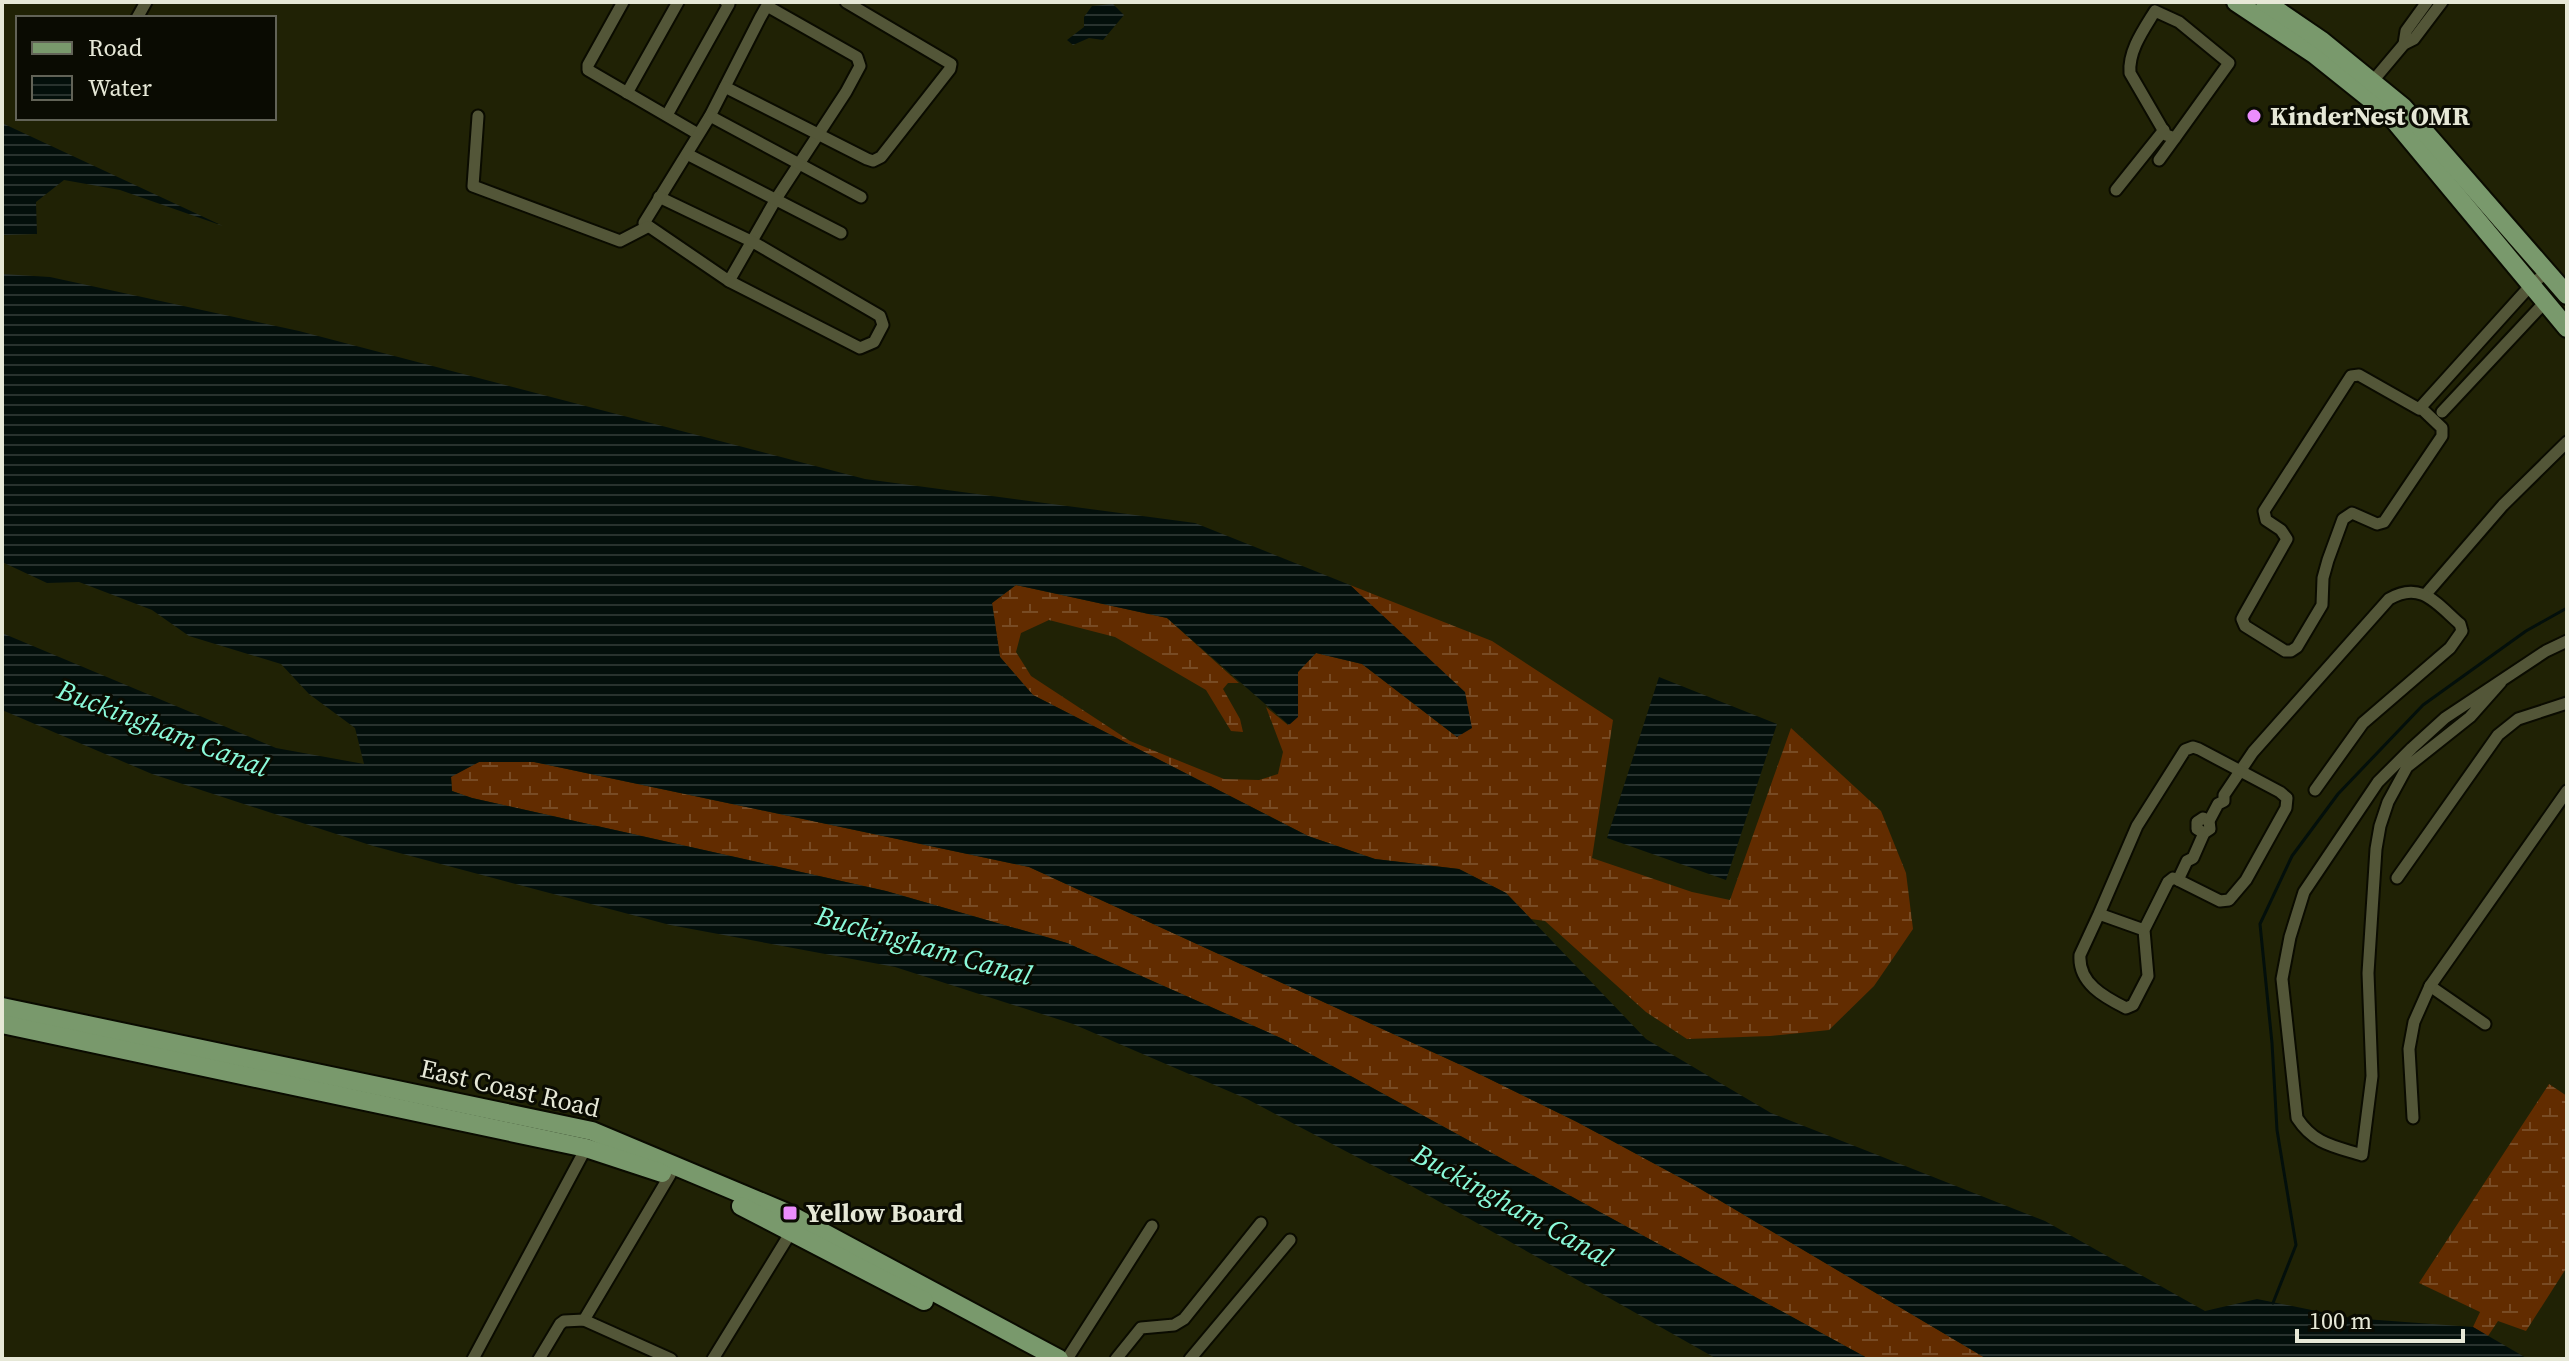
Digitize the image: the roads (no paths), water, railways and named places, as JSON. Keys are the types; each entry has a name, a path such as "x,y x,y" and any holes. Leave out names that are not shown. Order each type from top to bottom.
{"main road":[{"path":"2236,2 2314,54 2389,114 2567,328"},
{"path":"2275,5 2403,107 2567,295"},
{"name":"East Coast Road","path":"2,1007 78,1032 586,1148 670,1175 727,1199 1041,1359"},
{"name":"East Coast Road","path":"2,1024 78,1032 592,1131 785,1212 1059,1359"}],"street":[{"path":"623,2 587,68 698,134"},
{"path":"627,93 678,2"},
{"path":"725,87 817,135 867,159 877,160 951,66 948,60 846,2"},
{"path":"2404,44 2406,31 2427,2"},
{"path":"2372,82 2404,44 2414,39 2442,2"},
{"path":"667,115 728,3"},
{"path":"659,197 753,242 880,316 883,325 874,342 860,348 729,281 647,227 645,220 659,197 687,154 710,116 768,4 860,60 846,92 776,199 753,242 729,281"},
{"path":"2159,160 2175,138 2229,63 2158,7 2135,46 2129,66 2132,79 2164,130 2170,138 2175,138"},
{"path":"478,116 473,186 620,241 647,227"},
{"path":"710,116 861,197"},
{"path":"2116,190 2164,130"},
{"path":"687,154 841,233"},
{"path":"2421,408 2442,428 2442,436 2384,522 2377,524 2352,513 2343,519 2326,569 2322,605 2297,647 2285,651 2245,626 2242,619 2287,539 2281,530 2266,520 2264,511 2351,376 2359,375 2415,409 2421,408 2531,285 2547,272"},
{"path":"2442,412 2545,302"},
{"path":"2426,594 2503,505 2567,442"},
{"path":"2174,880 2226,901 2246,880 2288,801 2280,792 2237,770 2199,749 2189,747 2185,750 2137,826 2083,947 2080,962 2091,987 2126,1008 2136,1001 2148,976 2144,930 2201,832 2210,829 2206,820 2237,770 2389,599 2409,592 2426,594 2460,624 2461,635 2363,723 2315,790"},
{"path":"2501,682 2470,717 2415,759 2388,802 2376,849 2368,973 2372,1076 2362,1155 2316,1141 2297,1118 2282,979 2290,937 2304,892 2378,782 2445,718 2546,651 2567,641"},
{"path":"2397,878 2498,735 2518,719 2567,703"},
{"path":"2413,1118 2409,1049 2414,1022 2430,986 2567,791"},
{"path":"2099,914 2144,930"},
{"path":"2430,986 2485,1024"},
{"path":"473,1359 586,1148"},
{"path":"584,1320 670,1175"},
{"path":"1116,1359 1141,1328 1174,1325 1184,1319 1261,1223"},
{"path":"1067,1359 1152,1226"},
{"path":"713,1359 791,1232"},
{"path":"1190,1359 1290,1240"},
{"path":"544,1358 560,1324 584,1320 671,1359"}],"water":[{"path":"1113,4 1124,15 1103,40 1089,38 1073,45 1067,40 1084,27 1084,17 1092,6"},
{"path":"2,123 223,226 120,190 64,180 36,202 37,234 2,235"},
{"name":"Buckingham Canal","path":"2,274 50,277 299,331 865,479 1195,523 1350,585 1465,692 1472,728 1457,737 1362,664 1316,653 1298,672 1298,717 1289,725 1167,618 1016,585 992,603 1000,657 1033,695 1308,836 1375,859 1459,869 1506,893 1646,1039 1771,1113 2045,1221 2205,1311 2257,1299 2351,1318 2473,1327 2528,1359 1987,1359 1692,1184 1577,1122 1463,1066 1029,867 534,762 479,762 451,777 452,791 472,798 886,891 1067,943 1283,1039 1869,1359 1717,1359 1408,1184 1247,1099 1073,1024 895,967 670,925 373,846 152,774 2,710 2,633 276,748 364,764 355,728 309,694 281,664 189,636 152,610 79,582 47,583 2,562"},
{"path":"1659,677 1777,724 1726,880 1607,838"}],"waterway":[{"path":"2273,1303 2296,1245 2277,1130 2260,924 2292,856 2338,794 2423,705 2526,631 2567,608"}],"place":[{"name":"KinderNest OMR","path":"2254,116"},
{"name":"Yellow Board","path":"790,1213"}]}
